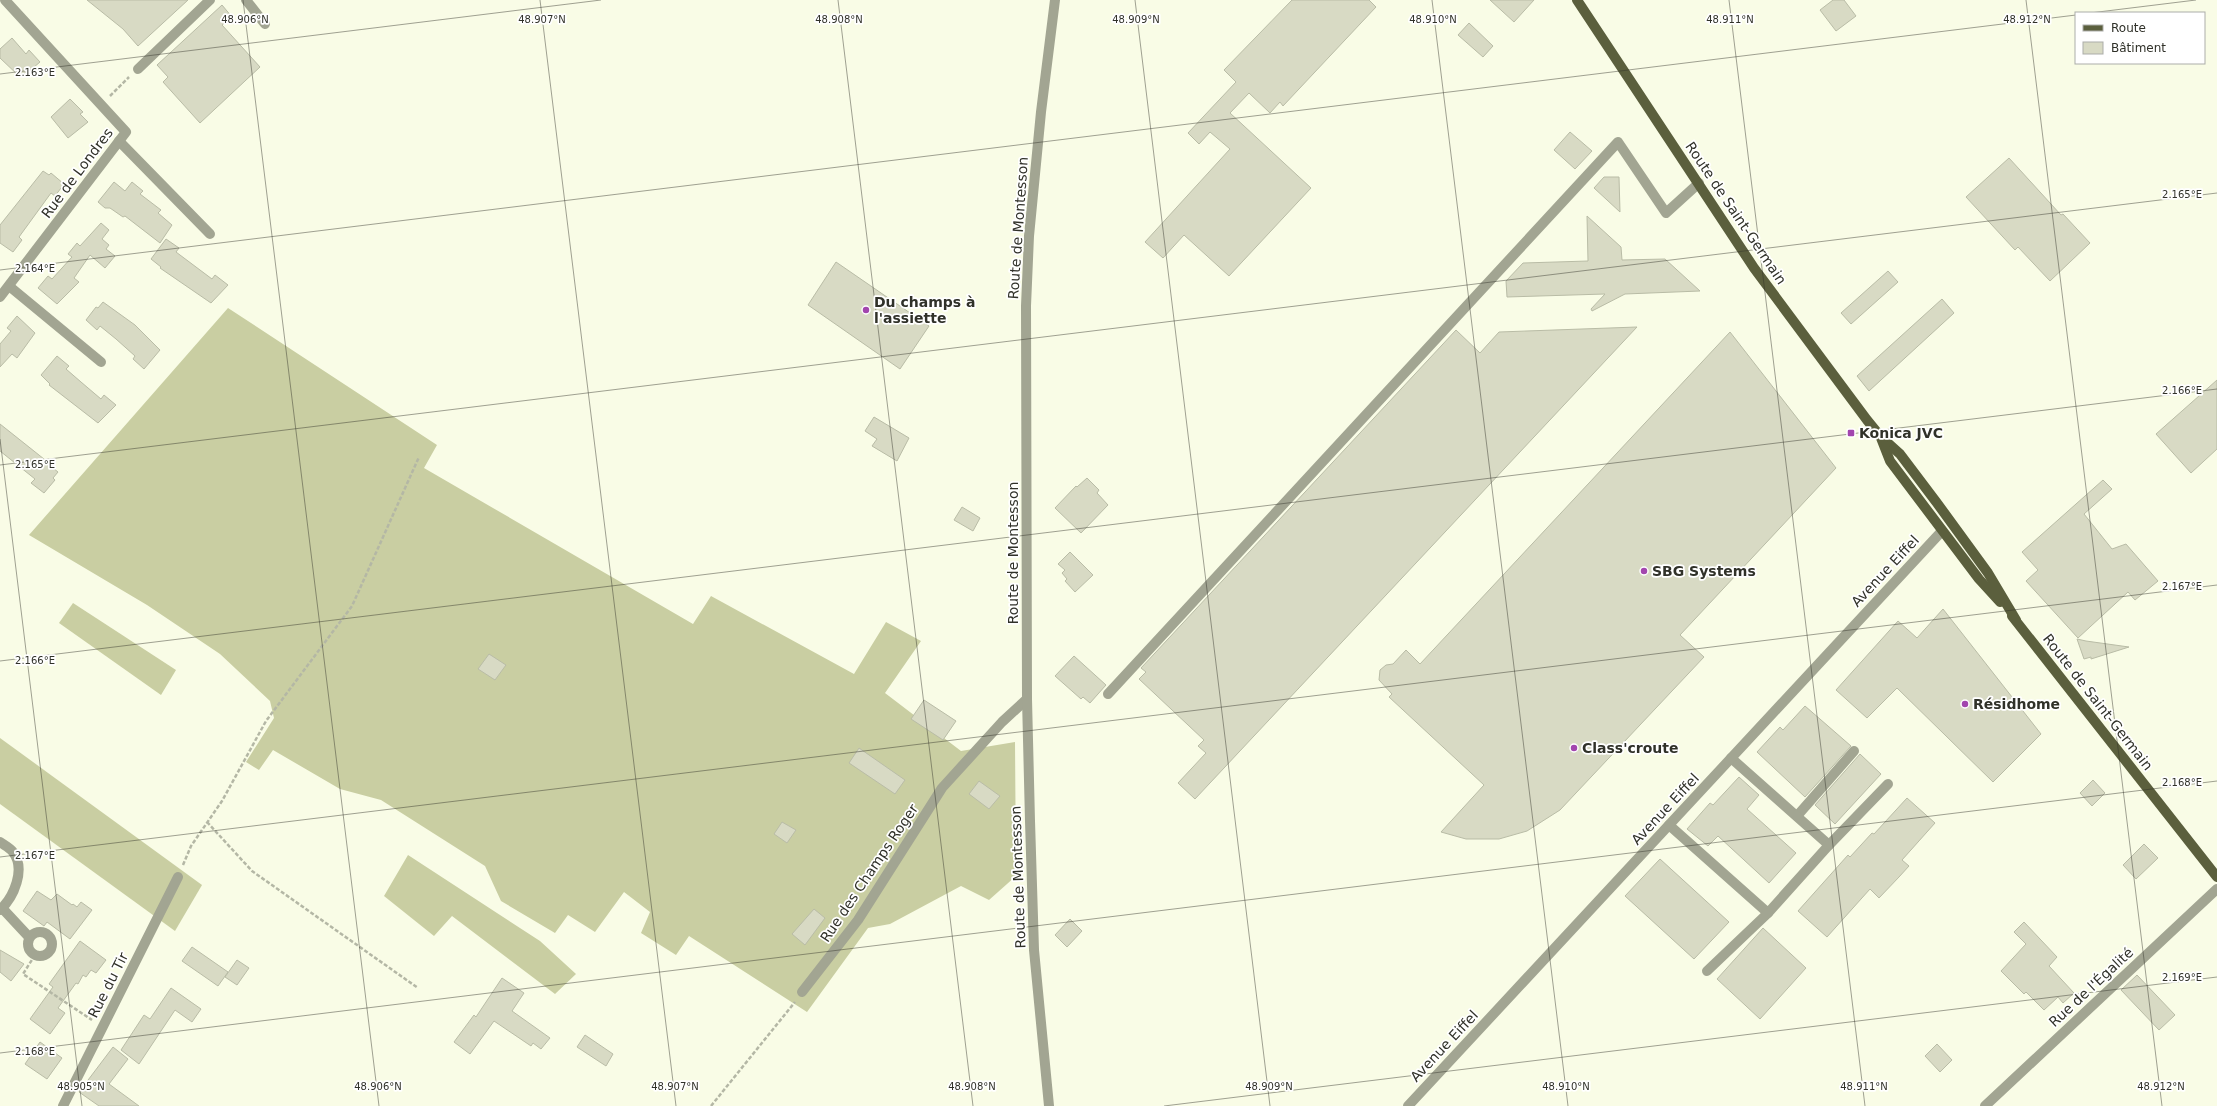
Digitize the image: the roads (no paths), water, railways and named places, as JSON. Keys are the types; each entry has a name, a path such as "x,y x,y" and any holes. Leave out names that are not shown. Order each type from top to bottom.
{"main road":[{"name":"Route de Saint-Germain","path":"1577,0 1754,268 1880,436 1900,454 1941,508 1988,573 2016,620"},
{"name":"Route de Saint-Germain","path":"1880,436 1890,461 1979,580 2016,620 2217,877"}],"street":[{"path":"138,69 210,0"},
{"path":"246,0 265,24"},
{"name":"Route de Montesson","path":"1049,1106 1034,950 1027,699 1026,306 1029,236 1041,112 1055,0"},
{"name":"Rue de Londres","path":"0,297 126,132 4,2"},
{"path":"119,141 210,234"},
{"path":"1108,694 1618,142 1666,213 1699,183"},
{"path":"9,286 101,362"},
{"name":"Avenue Eiffel","path":"1408,1106 1942,531"},
{"name":"Rue des Champs Roger","path":"802,992 858,920 942,788 1002,722 1027,699"},
{"path":"1797,816 1854,751"},
{"path":"1731,758 1829,845"},
{"path":"1707,971 1768,913 1829,845 1888,784"},
{"path":"1669,825 1768,913"},
{"path":"0,842 12,851 18,862 18,874 14,889 8,903 1,909 30,937"},
{"name":"Rue du Tir","path":"63,1106 178,877"},
{"name":"Rue de l'Égalité","path":"1985,1106 2217,889"},
{"path":"36,932 42,932 51,940 52,945 47,953 36,955 29,948 30,937 36,932"}],"place":[{"name":"Du champs à l'assiette","path":"866,310"},
{"name":"Konica JVC","path":"1851,433"},
{"name":"SBG Systems","path":"1644,571"},
{"name":"Résidhome","path":"1965,704"},
{"name":"Class'croute","path":"1574,748"}]}
